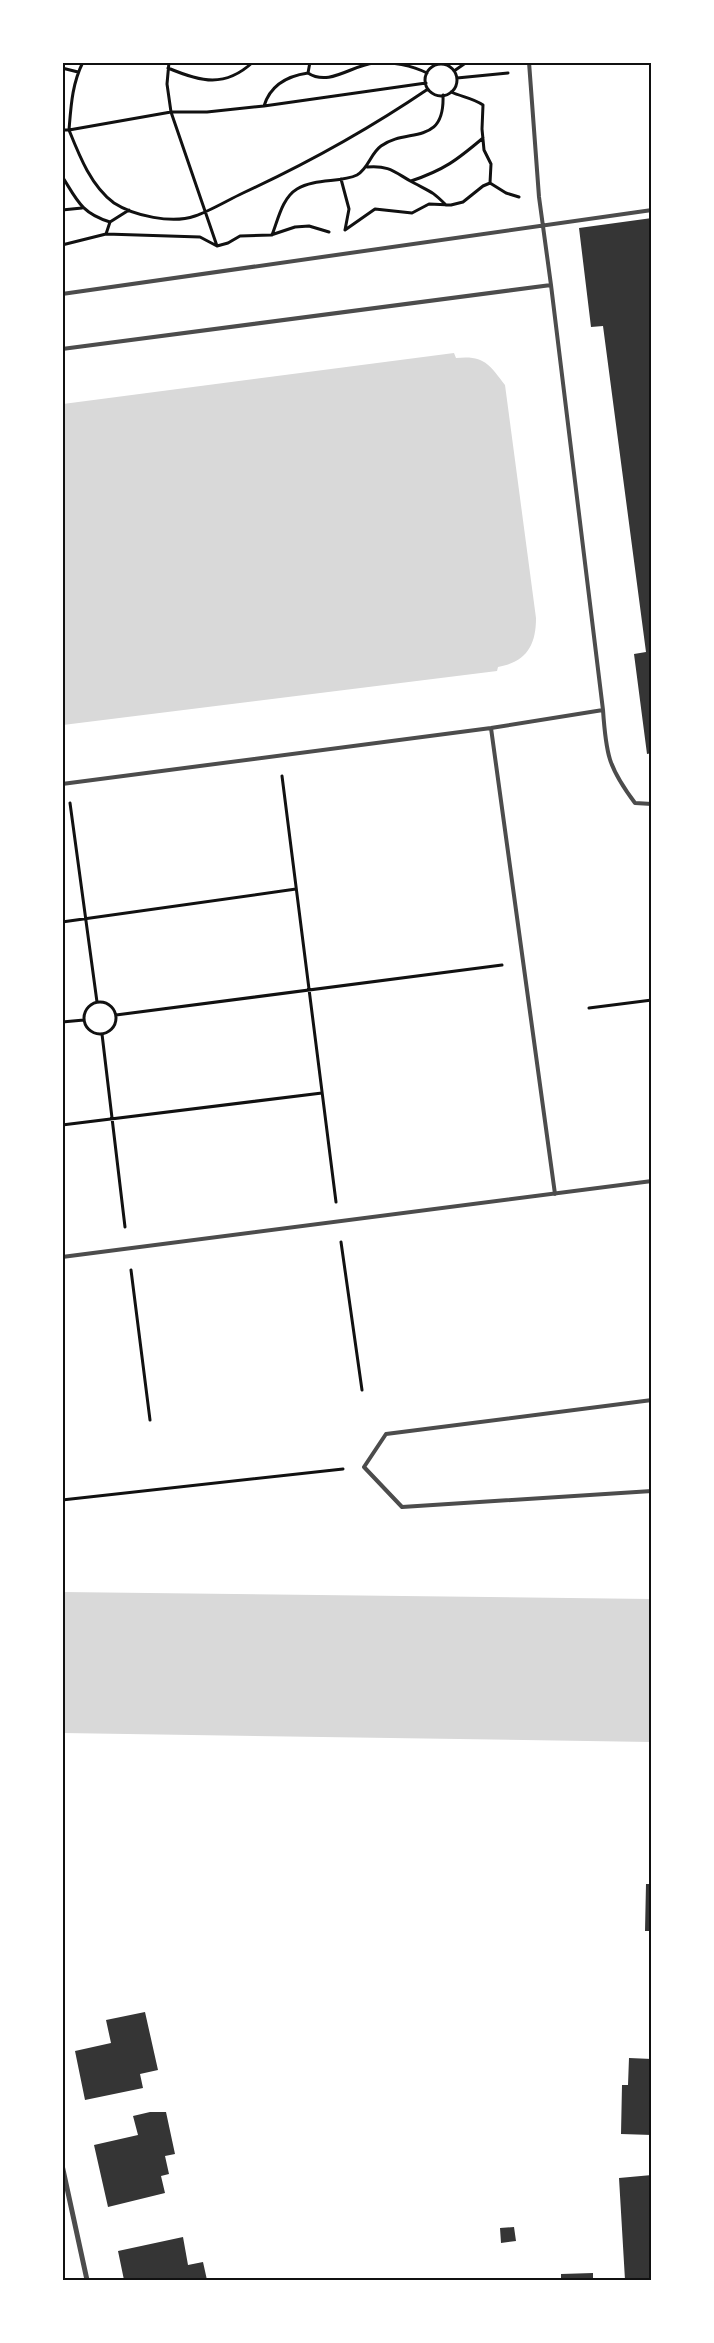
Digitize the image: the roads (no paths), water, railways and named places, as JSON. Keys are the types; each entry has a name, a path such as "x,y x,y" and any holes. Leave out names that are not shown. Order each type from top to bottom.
{"street":[{"path":"62,2165 88,2280"}],"lane":[{"path":"529,62 539,197 603,710 605,746 615,776 634,803 652,804"},
{"path":"62,294 543,224 652,210"},
{"path":"62,349 551,285"},
{"path":"65,783 491,728 603,710"},
{"path":"491,728 555,1194"},
{"path":"62,1257 652,1181"},
{"path":"652,1400 386,1434 364,1467 402,1507 652,1490"}]}
